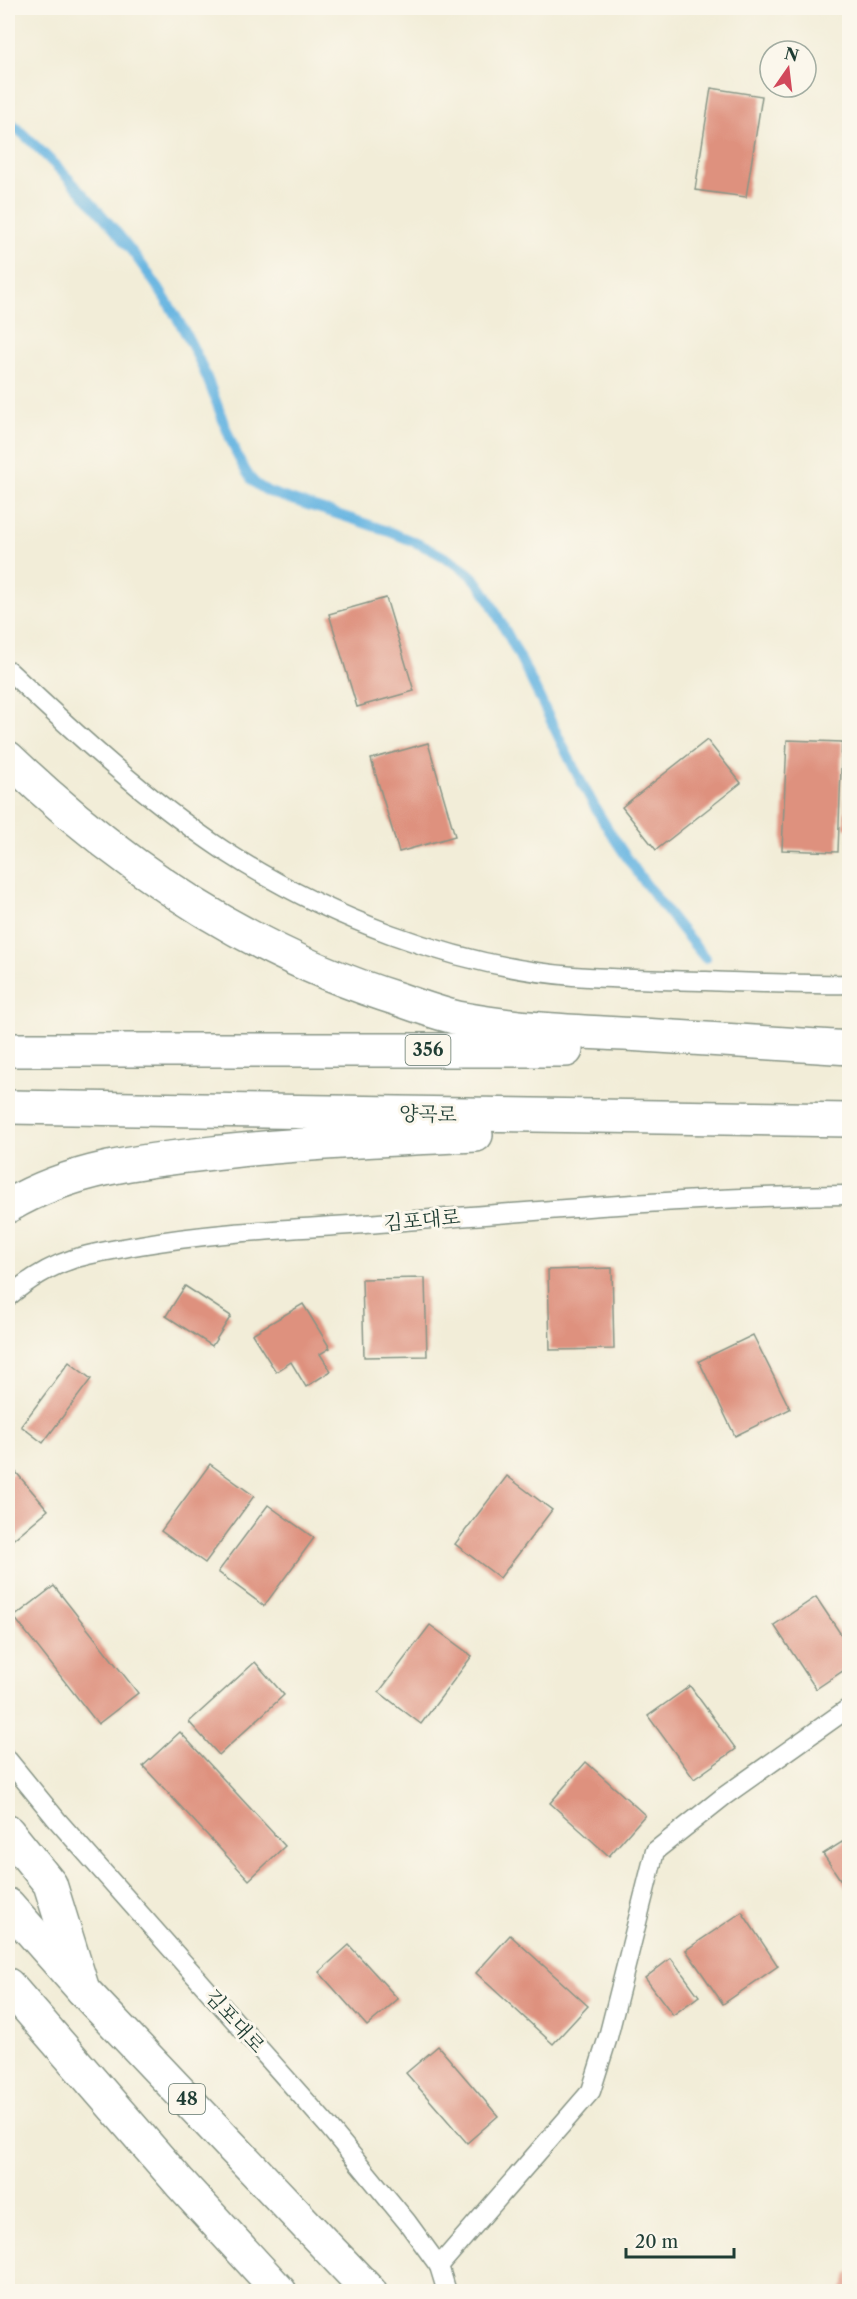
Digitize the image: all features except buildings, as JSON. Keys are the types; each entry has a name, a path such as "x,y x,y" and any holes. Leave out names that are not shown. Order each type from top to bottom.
{"main road":[{"path":"8,758 92,834 160,883 236,930 304,964 377,993 461,1019 537,1029 849,1049"},
{"name":"356","path":"8,1050 849,1049"},
{"name":"양곡로","path":"8,1107 849,1120"},
{"path":"8,1206 23,1197 59,1183 103,1168 136,1161 298,1144 774,1120"},
{"path":"8,1832 50,1884 83,1990"},
{"name":"48","path":"8,1905 83,1990 370,2292"},
{"path":"8,1985 180,2183 280,2292"}],"lane":[{"path":"8,670 114,767 165,809 223,850 280,884 339,913 402,938 455,954 521,969 572,976 849,984"},
{"name":"김포대로","path":"8,1297 24,1283 58,1264 110,1250 179,1238 626,1204 849,1195"},
{"path":"439,2266 591,2091 608,2037 655,1851 723,1797 849,1707"},
{"name":"김포대로","path":"8,1760 57,1820 328,2126 407,2222 439,2266 447,2292"}],"waterway":[{"path":"8,120 95,207 147,271 190,341 234,448 254,482 269,492 398,535 423,546 447,558 478,583 513,644 573,767 610,832 640,876 705,958"}]}
